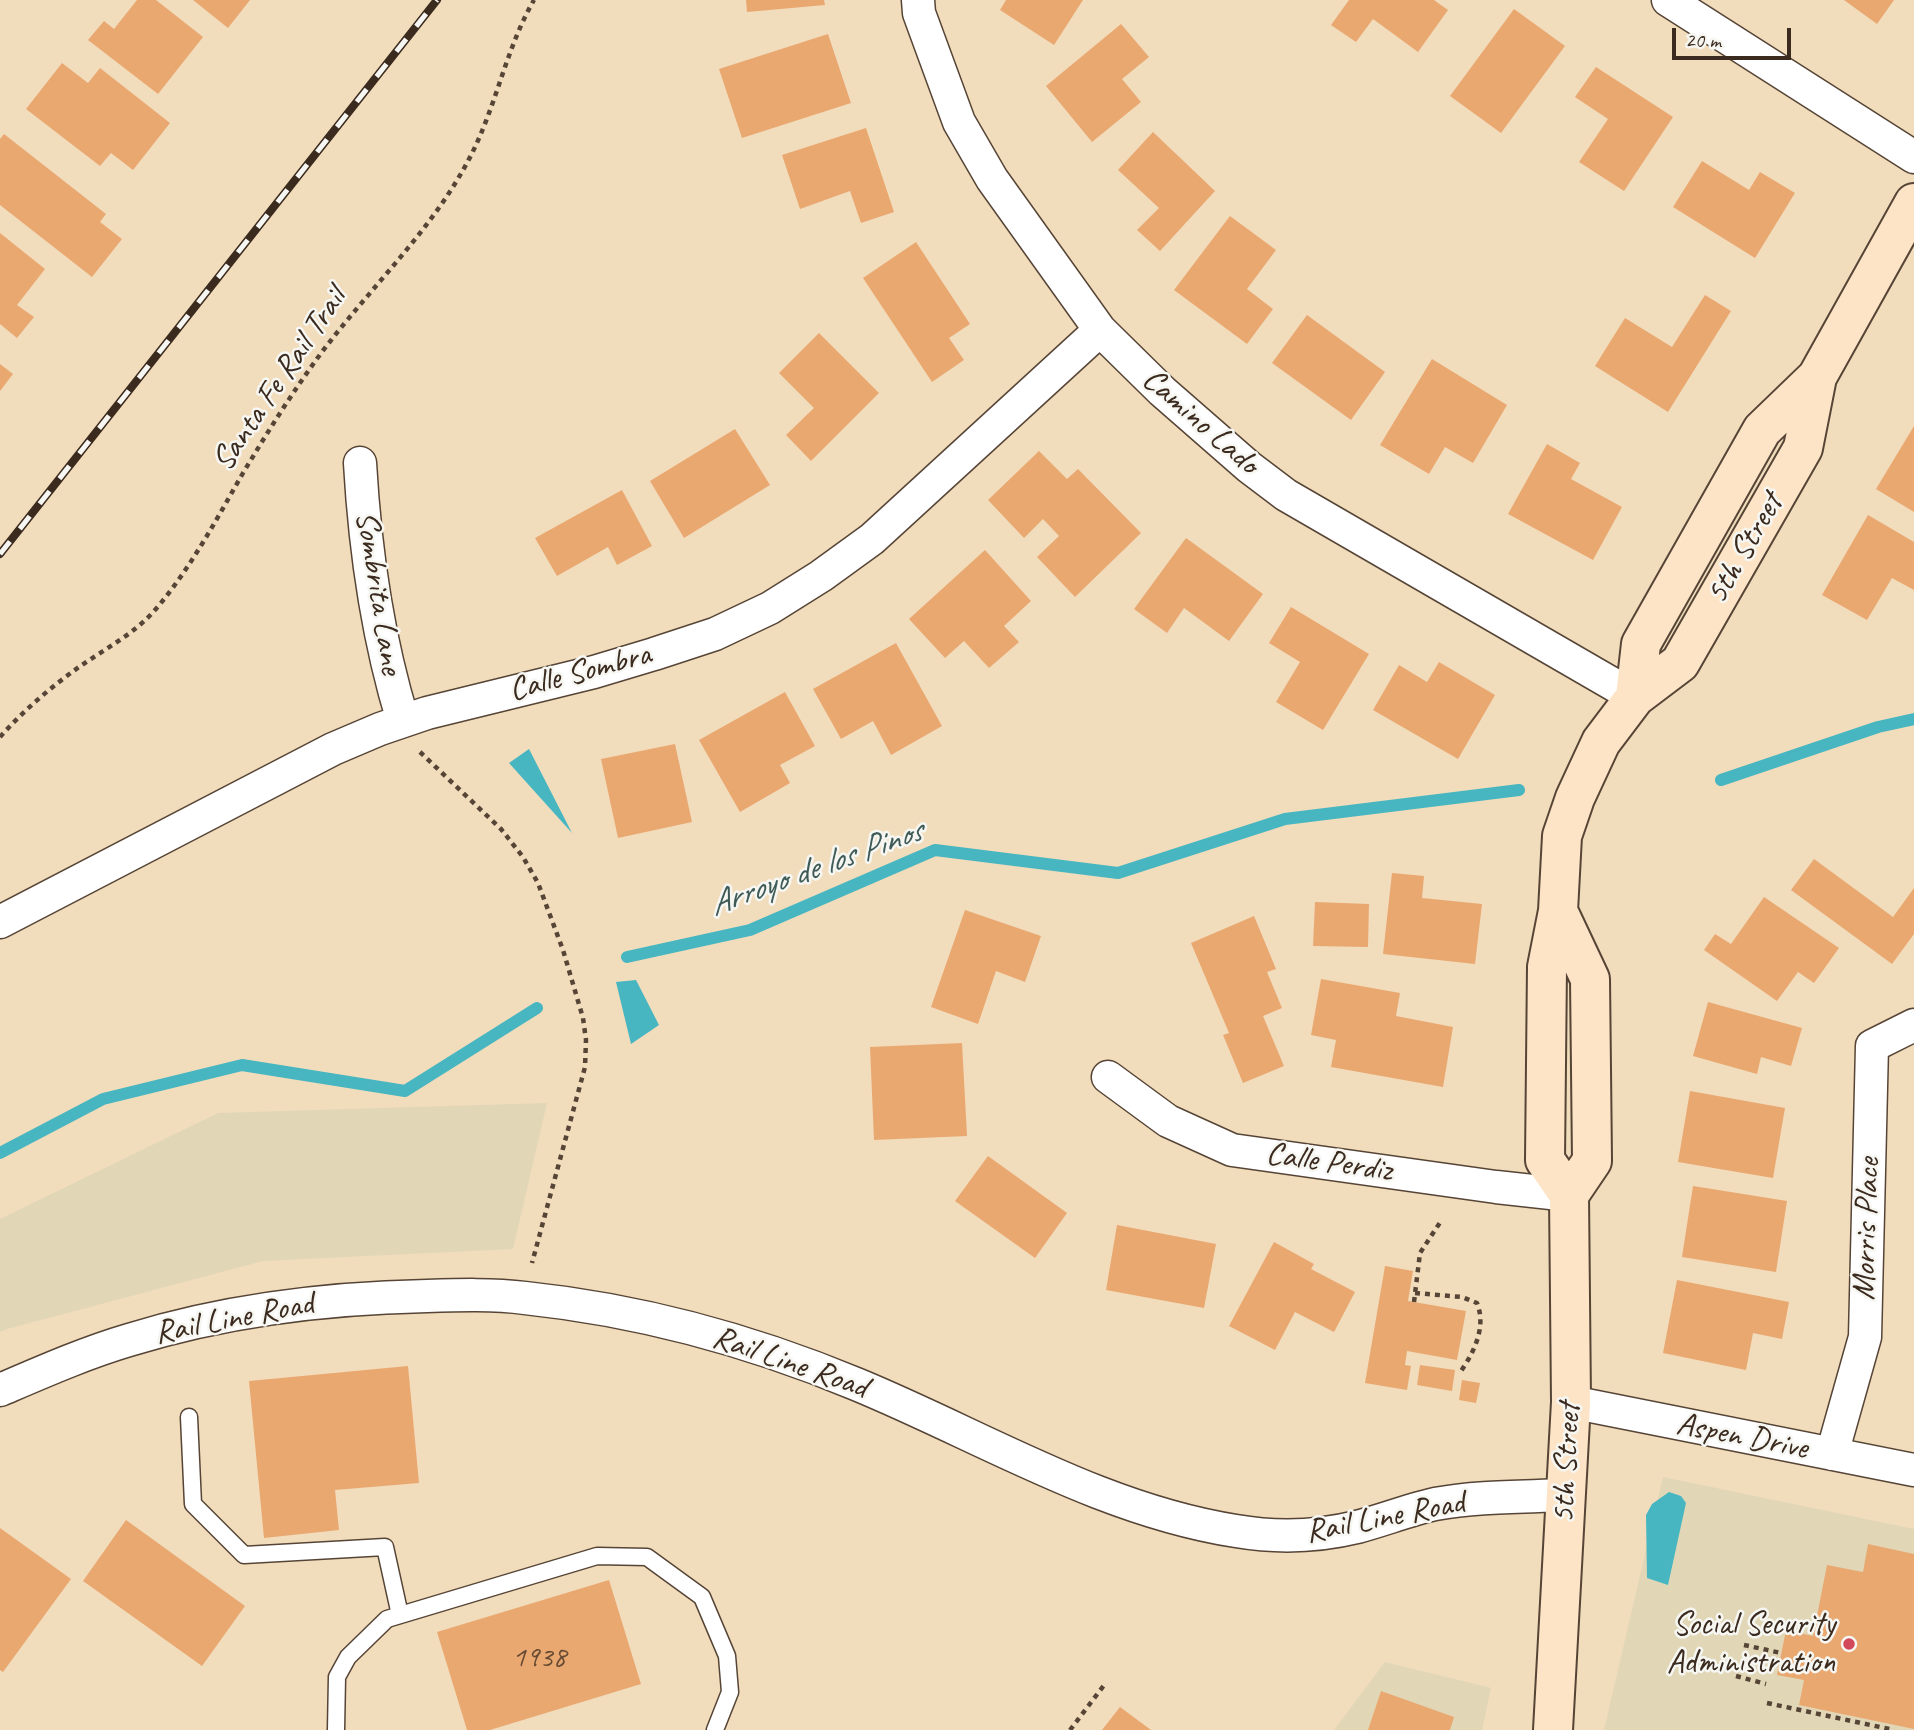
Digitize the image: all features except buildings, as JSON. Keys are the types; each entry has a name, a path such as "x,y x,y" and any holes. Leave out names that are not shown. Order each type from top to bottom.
{"street":[{"name":"Camino Lado","path":"918,0 919,13 959,122 992,179 1100,330 1162,391 1249,467 1286,495 1635,698"},
{"path":"1668,0 1914,157"},
{"name":"5th Street","path":"1635,698 1641,644 1762,430 1817,377 1914,203"},
{"name":"Calle Sombra","path":"0,922 333,749 403,721 654,654 715,634 770,608 872,539 1100,330"},
{"name":"Sombrita Lane","path":"360,463 368,566 383,648 403,721"},
{"path":"1569,1195 1545,1160 1548,967 1558,911 1562,835 1575,798 1601,743 1635,698"},
{"name":"Morris Place","path":"1832,1454 1865,1336 1872,1046 1914,1026"},
{"name":"Calle Perdiz","path":"1108,1077 1168,1121 1232,1150 1569,1195"},
{"name":"5th Street","path":"1557,1729 1571,1402 1569,1195"},
{"name":"Rail Line Road","path":"0,1390 70,1360 128,1340 223,1316 350,1299 466,1295 523,1297 642,1316 785,1356 928,1415 1072,1482 1177,1518 1232,1531 1279,1537 1325,1534 1436,1504 1475,1499 1566,1495"},
{"name":"Aspen Drive","path":"1571,1402 1914,1470"}],"lane":[{"path":"189,1417 193,1504 244,1555 385,1547 400,1615"},
{"path":"336,1730 337,1677 348,1657 387,1619 597,1556 648,1557 702,1597 727,1656 730,1692 715,1730"}],"path":[{"name":"Santa Fe Rail Trail","path":"0,737 36,701 137,628 177,581 218,519 274,421 310,368 447,197 487,123 510,51 534,0"},
{"path":"403,721 414,745 428,762 501,829 523,857 538,883 583,1018 586,1040 585,1067 580,1095 523,1297"},
{"path":"1414,1302 1420,1253 1441,1221"},
{"path":"1415,1293 1462,1297 1477,1303 1481,1314 1478,1338 1471,1356 1459,1374"},
{"path":"1744,1645 1781,1653"},
{"path":"1736,1676 1766,1684"},
{"path":"1070,1730 1105,1684"},
{"path":"1768,1703 1894,1730"}],"shaded area":[{"path":"547,1103 513,1249 263,1261 0,1332 0,1219 218,1113"},
{"path":"1663,1477 1914,1529 1914,1730 1604,1730"},
{"path":"1385,1662 1491,1688 1482,1730 1334,1730"}],"water":[{"path":"529,749 572,833 509,763"},
{"path":"636,980 659,1025 631,1044 616,982"},
{"path":"1669,1492 1681,1496 1686,1503 1668,1585 1647,1578 1646,1515 1652,1504"}],"waterway":[{"name":"Arroyo de los Pinos","path":"1721,780 1878,727 1914,719"},
{"name":"Arroyo de los Pinos","path":"627,957 750,930 935,850 1118,873 1285,819 1519,790"},
{"name":"Arroyo de los Pinos","path":"0,1153 103,1099 242,1065 405,1091 537,1008"}],"railway":[{"path":"0,554 437,0"}],"place":[{"name":"Social Security Administration","path":"1849,1644"}]}
